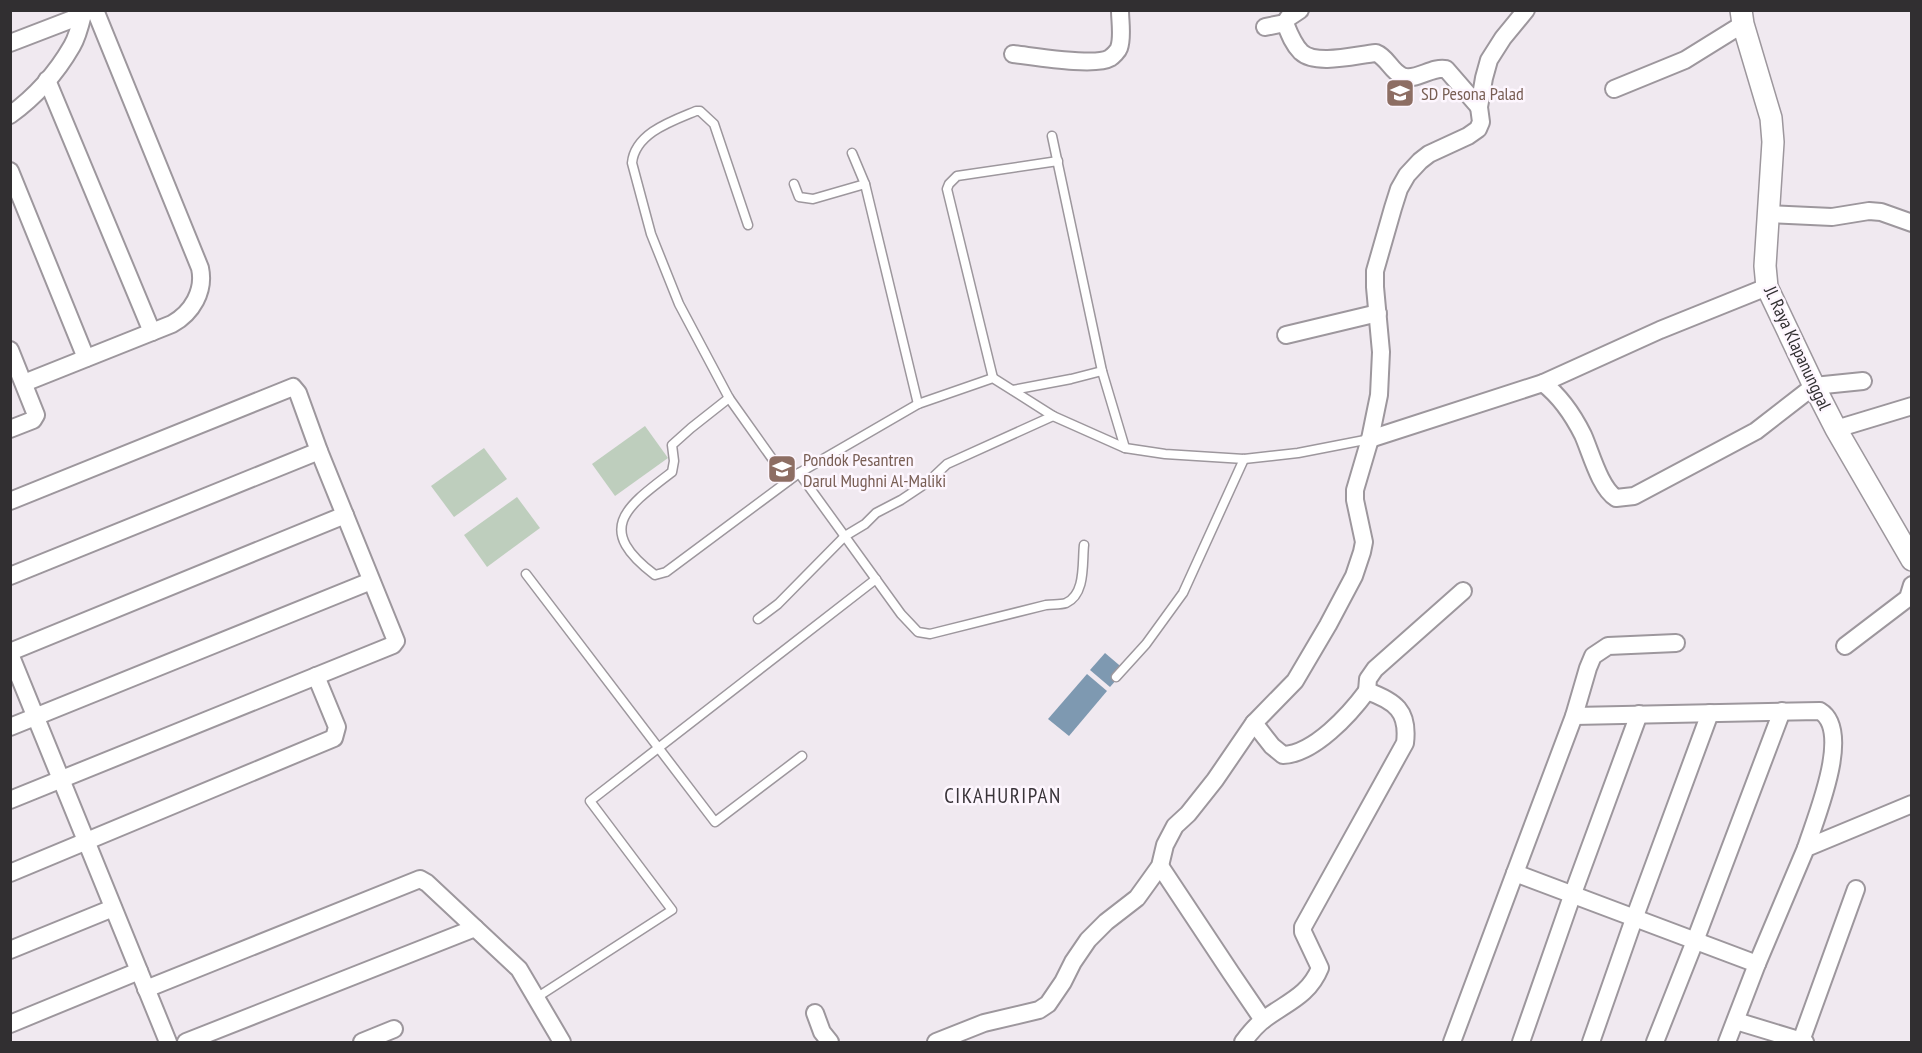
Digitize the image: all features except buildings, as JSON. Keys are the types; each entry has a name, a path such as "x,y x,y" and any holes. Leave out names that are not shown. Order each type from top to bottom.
{"street":[{"path":"1013,54 1080,61 1111,58 1119,48 1120,10"},
{"path":"1265,27 1285,23 1288,18 1300,10"},
{"path":"936,1042 984,1023 1039,1010 1048,1005 1088,940 1106,922 1137,898 1161,866 1168,837 1215,780 1254,723 1301,672 1354,576 1362,552 1364,542 1355,490 1370,438 1378,395 1381,352 1375,271 1400,189 1407,175 1429,154 1478,129 1479,107 1489,60 1503,38 1526,10"},
{"path":"10,44 87,12"},
{"path":"10,115 26,104 74,44 87,12"},
{"path":"24,383 183,318 200,291 203,280 200,268 87,12"},
{"path":"1614,89 1685,60 1742,17"},
{"name":"Jl. Raya Klapanunggal","path":"1742,17 1771,118 1773,171 1765,266 1767,286 1836,429 1906,538 1911,560"},
{"path":"1285,23 1292,39 1308,57 1316,60 1376,53 1404,77 1437,68 1446,69 1479,107"},
{"path":"47,80 152,332"},
{"path":"10,171 86,358"},
{"path":"1768,214 1832,217 1869,211 1881,212 1911,223"},
{"path":"1370,438 1543,383 1660,330 1767,286"},
{"path":"1286,335 1378,312"},
{"path":"10,429 35,418 35,412 11,352"},
{"path":"1543,383 1570,411 1607,490 1616,498 1634,496 1756,431 1814,386 1863,381"},
{"path":"10,501 293,387 298,393 395,639 395,644 10,800"},
{"path":"1836,429 1911,406"},
{"path":"10,576 319,451"},
{"path":"162,1041 139,971 10,653 345,515"},
{"path":"10,728 371,580"},
{"path":"1845,646 1908,598 1911,585"},
{"path":"1254,723 1272,746 1283,755 1300,753 1358,704 1367,691 1368,679 1375,669 1463,591"},
{"path":"1452,1042 1575,716 1593,656 1608,646 1676,644"},
{"path":"10,873 334,738 337,727 316,676"},
{"path":"1243,1042 1263,1020 1305,993 1316,979 1320,968 1303,932 1303,927 1405,743 1407,731 1397,706 1388,699 1367,691"},
{"path":"1575,716 1782,711 1821,711 1826,715 1833,732 1833,762 1806,848 1727,1042"},
{"path":"1655,1042 1782,711"},
{"path":"1591,1042 1710,712"},
{"path":"1521,1042 1639,714"},
{"path":"1806,848 1911,804"},
{"path":"1161,866 1230,974 1263,1020"},
{"path":"1515,873 1757,964"},
{"path":"146,989 420,879 519,969 562,1042"},
{"path":"1736,1021 1803,1042 1856,889"},
{"path":"10,950 113,908"},
{"path":"186,1042 475,928"},
{"path":"10,1024 139,971"},
{"path":"814,1013 822,1032 830,1042"},
{"path":"362,1042 394,1029"}],"lane":[{"path":"748,225 714,124 706,115 696,111 660,127 639,142 633,152 632,163 651,234 678,304 729,398 788,481"},
{"path":"1052,136 1102,371 1125,448"},
{"path":"852,153 865,183 918,405"},
{"path":"1058,161 957,176 947,189 993,378 1053,416 1125,448 1165,454 1244,459 1298,453 1370,438"},
{"path":"794,184 799,197 810,200 865,183"},
{"path":"1013,390 1102,371"},
{"path":"729,398 672,445 674,461 672,472 638,497 624,516 620,527 624,544 655,575 666,572 799,473 918,405 993,378"},
{"path":"758,619 778,604 845,536 865,524 876,513 902,500 928,482 947,464 1053,416"},
{"path":"1116,677 1146,644 1183,593 1244,459"},
{"path":"799,473 901,614 918,632 930,634 1046,605 1066,603 1075,596 1079,589 1084,545"},
{"path":"526,574 715,822 802,756"},
{"path":"536,998 672,910 590,801 876,579"}],"green space":[{"path":"645,426 668,458 615,496 592,464"},
{"path":"484,448 507,479 454,517 431,486"},
{"path":"517,497 540,528 487,567 464,535"}],"water":[{"path":"1105,653 1125,670 1110,687 1090,670"},
{"path":"1087,674 1107,691 1069,736 1048,719"}],"place":[{"name":"SD Pesona Palad","path":"1400,93"},
{"name":"Pondok Pesantren Darul Mughni Al-Maliki","path":"782,469"}],"district":[{"name":"CIKAHURIPAN","path":"1003,795"}]}
